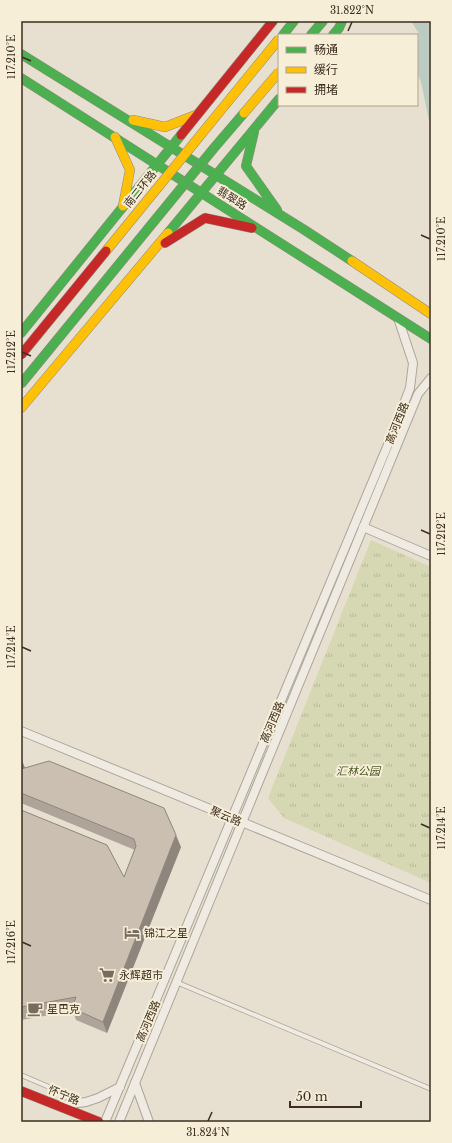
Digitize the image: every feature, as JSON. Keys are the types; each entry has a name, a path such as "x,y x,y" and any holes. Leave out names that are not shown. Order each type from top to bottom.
{"main road":[{"path":"21,333 273,21"},
{"path":"284,34 294,21"},
{"path":"312,34 323,21"},
{"path":"334,34 342,21"},
{"name":"南二环路","path":"21,355 278,40"},
{"name":"翡翠路","path":"21,54 310,233 431,314"},
{"path":"21,384 214,148 278,73"},
{"name":"翡翠路","path":"21,78 431,338"},
{"path":"21,408 278,101"},
{"path":"124,118 164,127 197,115"},
{"path":"255,128 246,166 280,214"},
{"path":"115,138 130,170 122,208"},
{"path":"154,250 205,218 260,230"},
{"name":"怀宁路","path":"21,1091 98,1122"}],"street":[{"name":"高河西路","path":"105,1122 386,449 410,388 413,363 398,318"},
{"name":"高河西路","path":"118,1122 418,394 431,378"},
{"path":"363,527 431,556"},
{"name":"聚云路","path":"21,731 431,900"},
{"path":"135,1083 150,1122"},
{"path":"58,1106 86,1102 120,1087"}],"lane":[{"path":"176,982 431,1089"},
{"path":"21,1075 86,1102"}],"green space":[{"name":"汇林公园","path":"371,540 431,567 431,883 284,818 268,798"}],"shaded area":[{"path":"411,21 431,21 431,124 418,74 418,32"}],"building":[{"path":"49,761 164,808 176,835 103,1022 72,1008 76,997 21,1007 21,810 107,845 124,877 136,846 134,839 21,793 21,769"}],"traffic: fast":[{"path":"284,34 294,21"},
{"path":"312,34 323,21"},
{"path":"334,34 342,21"},
{"path":"21,54 352,261"},
{"path":"21,78 431,339"},
{"path":"168,233 278,100"},
{"path":"21,384 244,113"},
{"path":"254,132 246,166 277,210"},
{"path":"21,333 181,135"}],"traffic: slow":[{"path":"106,251 278,40"},
{"path":"244,113 278,73"},
{"path":"133,120 165,127 196,115"},
{"path":"115,137 130,170 123,206"},
{"path":"21,408 168,233"},
{"path":"352,261 431,314"}],"traffic: jam":[{"path":"181,135 273,21"},
{"path":"165,243 205,218 252,228"},
{"path":"21,355 106,251"},
{"path":"21,1091 99,1122"}],"place":[{"name":"锦江之星","path":"132,933"},
{"name":"永辉超市","path":"107,975"},
{"name":"星巴克","path":"35,1009"}]}
